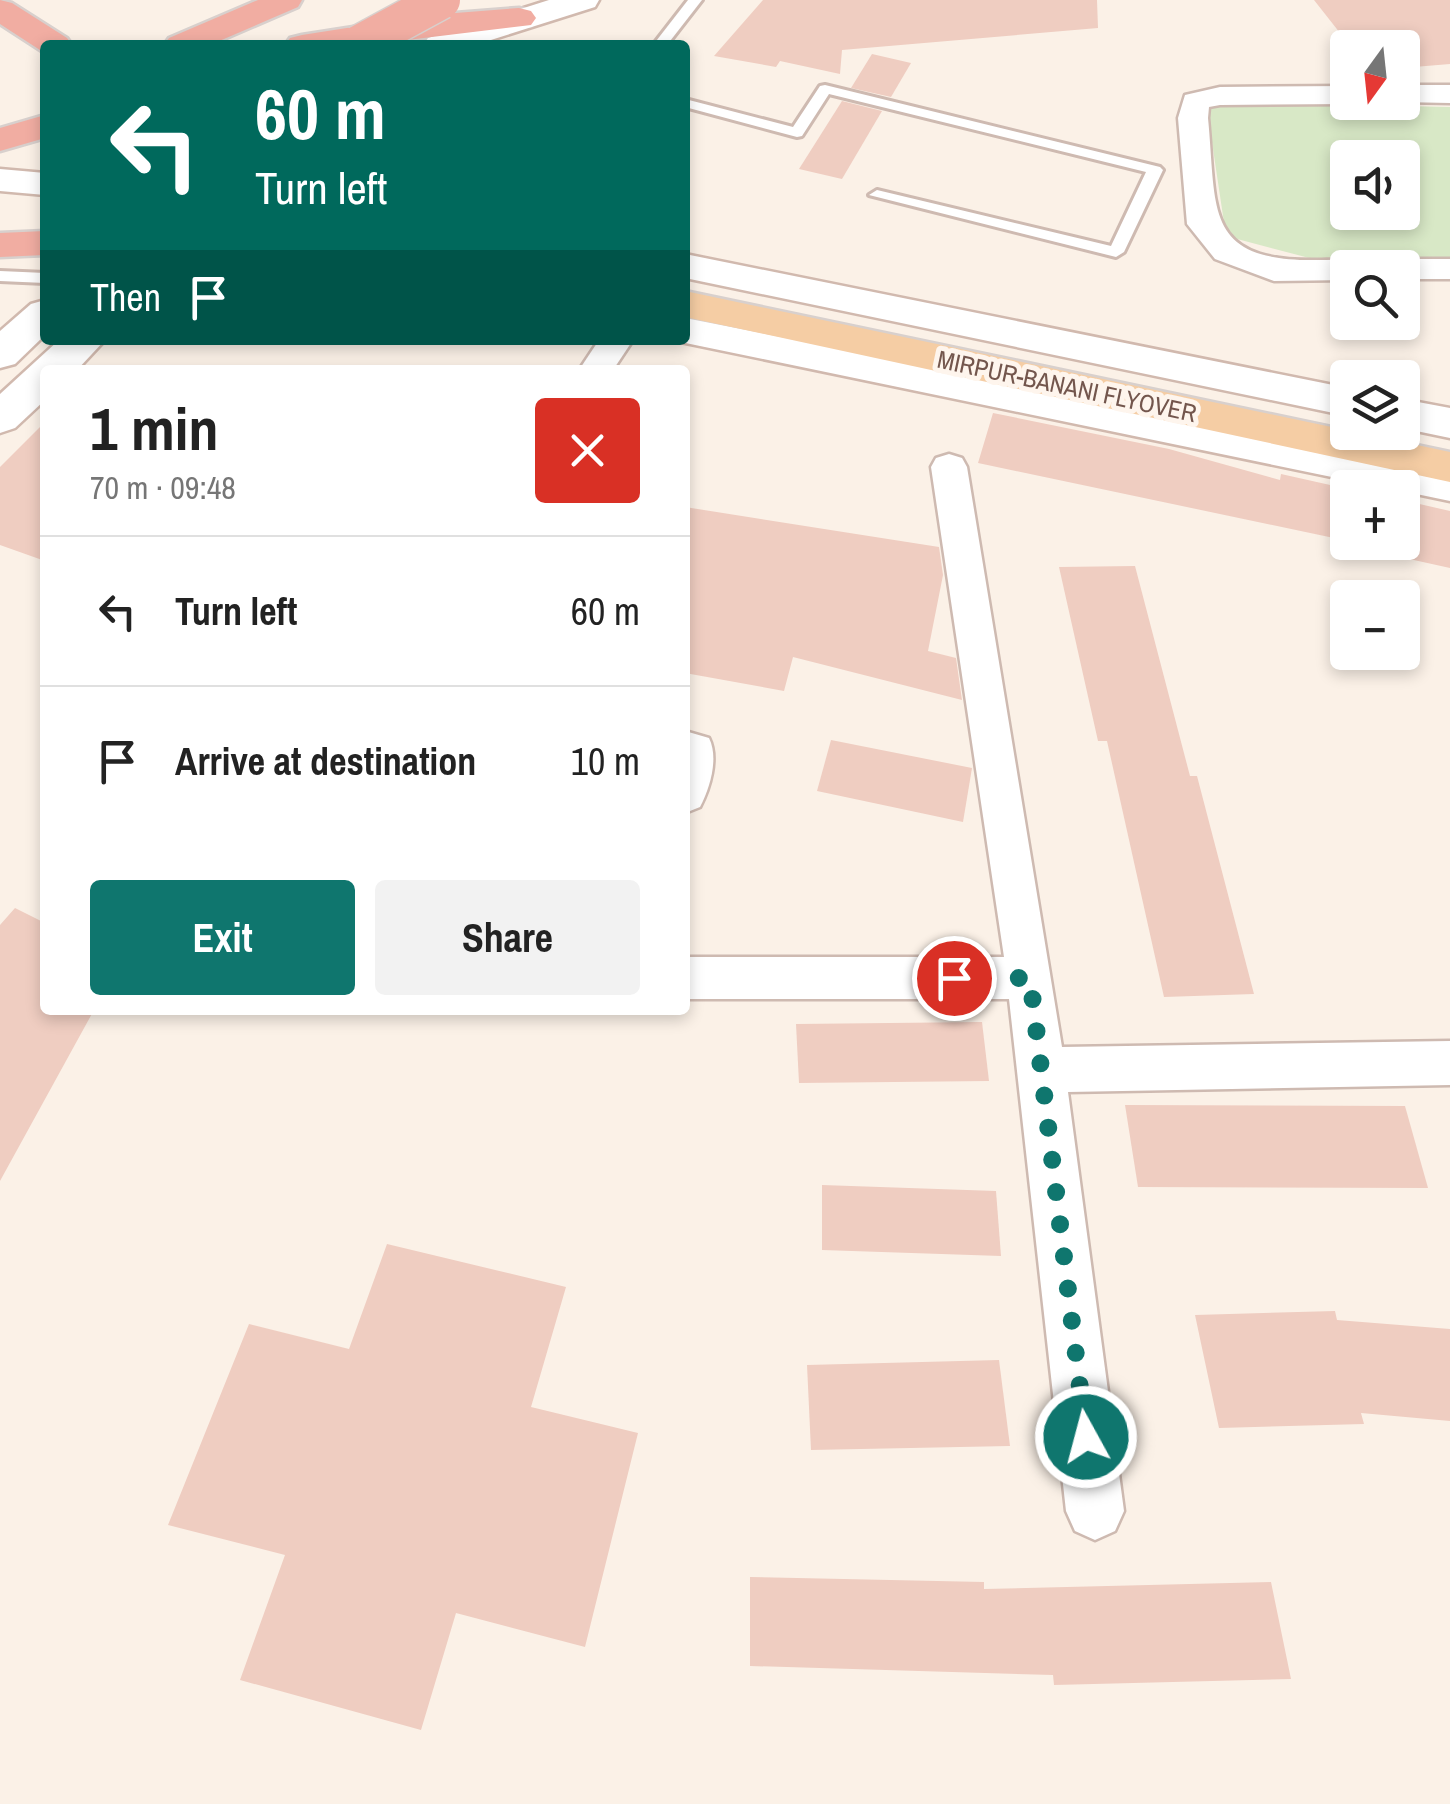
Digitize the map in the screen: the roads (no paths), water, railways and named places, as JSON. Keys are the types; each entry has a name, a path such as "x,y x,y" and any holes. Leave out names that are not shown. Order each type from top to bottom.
{"highway":[{"path":"193,40 286,0"},
{"path":"301,40 385,0"},
{"path":"367,40 441,0"},
{"path":"0,10 47,40"},
{"path":"334,40 430,25 519,18"},
{"path":"0,45 40,71"},
{"path":"0,140 40,128"},
{"path":"0,245 40,243"}],"main road":[{"path":"457,40 583,0"},
{"path":"0,180 40,184"},
{"path":"690,267 1330,398"},
{"name":"MIRPUR-BANANI FLYOVER","path":"690,284 1330,411"},
{"name":"MIRPUR-BANANI FLYOVER","path":"690,305 1450,467"},
{"path":"0,354 40,318"},
{"path":"690,332 1450,485"},
{"path":"57,365 79,345"},
{"path":"0,418 40,381"},
{"path":"1420,417 1450,423"},
{"path":"1420,430 1450,436"}],"street":[{"path":"1420,94 1450,94"},
{"path":"1330,95 1220,96 1195,100 1192,118 1203,224 1226,252 1274,271 1330,270"},
{"path":"1420,269 1450,268"},
{"path":"949,467 1030,978 1095,1511"},
{"path":"690,978 1030,978"},
{"path":"1041,1070 1450,1063"}],"lane":[{"path":"664,40 695,0"},
{"path":"690,104 797,132 825,89 1155,170 1116,252 877,196"},
{"path":"0,276 40,278"}]}
